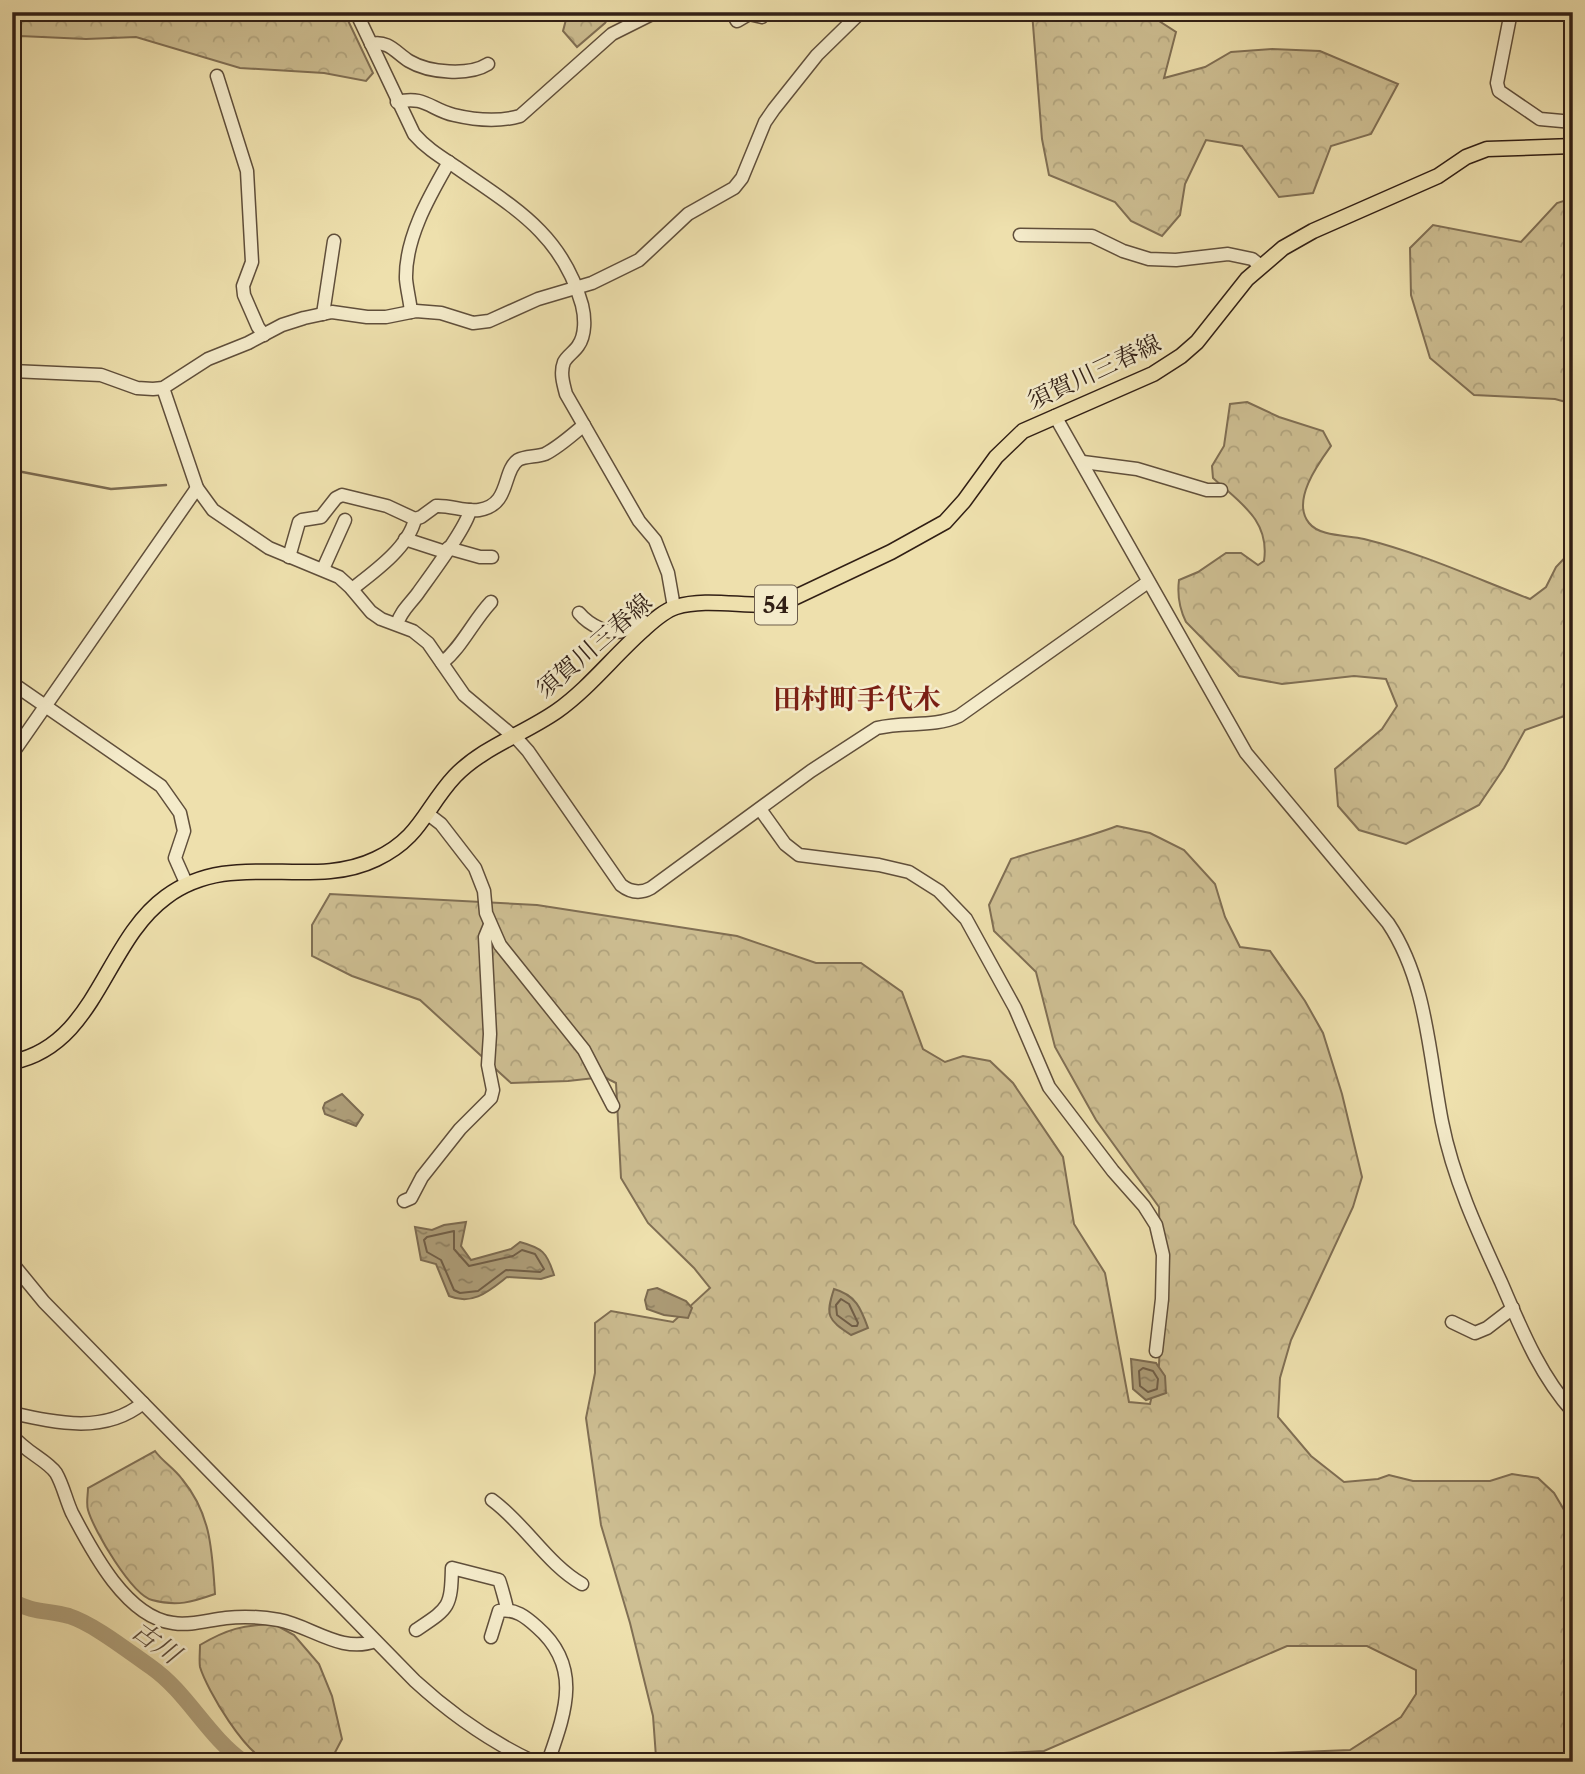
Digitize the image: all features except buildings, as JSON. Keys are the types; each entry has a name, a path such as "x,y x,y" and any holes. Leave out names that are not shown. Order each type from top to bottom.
{"main road":[{"name":"須賀川三春線","path":"12,1062 43,1052 64,1037 83,1012 141,920 157,903 187,885 243,870 348,869 375,860 414,833 453,778 471,761 557,711 645,629 674,607 695,604 781,604 891,552 944,522 1014,438 1055,416 1153,374 1181,356 1197,342 1247,279 1296,240 1438,176 1470,155 1487,149 1573,146"}],"street":[{"path":"356,12 397,102 420,141 517,209 543,234 565,261 582,306 583,334 577,348 564,362 562,372 566,394 606,467 654,540 668,573 674,607"},
{"path":"397,102 415,99 454,115 484,120 520,116 611,34 656,12"},
{"path":"732,12 737,21 748,14 762,17"},
{"path":"12,371 101,375 141,389 163,387 208,359 282,325 323,314 342,312 367,317 386,317 411,312 441,313 473,323 489,321 538,299 576,289 639,260 688,214 734,188 774,108 817,55 861,12"},
{"path":"1511,12 1497,83 1499,91 1546,122 1573,122"},
{"path":"371,44 389,46 418,65 455,73 471,72 488,64"},
{"path":"217,76 247,171 252,262 243,286 244,295 264,335"},
{"path":"411,312 406,281 411,245 422,213 449,162"},
{"path":"1020,235 1092,236 1123,251 1149,259 1176,260 1228,254 1252,259 1261,266"},
{"path":"323,314 334,241"},
{"path":"163,387 197,488 213,510 269,548 339,577 371,612 381,619 413,631 428,643 464,695 528,751 621,885 630,891 645,892 877,728 889,725 937,724 960,716 1148,582"},
{"path":"1055,416 1246,753 1388,923 1402,944 1412,970 1427,1034 1442,1124 1453,1166 1471,1216 1537,1364 1555,1392 1573,1412"},
{"path":"289,557 299,522 321,517 336,498 342,495 387,506 415,519 436,506 483,509 496,502 518,460 545,454 584,425"},
{"path":"1083,462 1137,469 1207,490 1221,490"},
{"path":"12,754 197,488"},
{"path":"397,624 404,608 464,527 470,510"},
{"path":"352,589 405,539 415,519"},
{"path":"323,569 345,520"},
{"path":"405,539 480,557 492,557"},
{"path":"442,663 459,646 470,626 491,602"},
{"path":"579,613 600,628 617,632 638,619 643,621 645,629"},
{"path":"12,683 161,786 180,813 184,831 175,858 187,885"},
{"path":"760,809 785,844 799,855 879,865 908,872 939,891 966,919 1015,1008 1049,1087 1113,1171 1144,1206 1156,1225 1163,1255 1162,1299 1156,1351"},
{"path":"428,814 441,824 475,867 484,891 486,913 500,944 584,1050 613,1106"},
{"path":"404,1201 411,1198 422,1177 460,1129 491,1098 493,1090 488,1065 490,1034 485,937 490,925"},
{"path":"12,1263 44,1302 375,1641 444,1707 506,1749 534,1762"},
{"path":"1452,1322 1475,1333 1487,1328 1513,1308"},
{"path":"12,1413 68,1425 81,1425 129,1414 143,1403"},
{"path":"12,1435 21,1447 54,1470 73,1514 97,1555 126,1598 150,1617 174,1624 192,1624 225,1618 256,1618 297,1625 355,1646 375,1641"},
{"path":"492,1500 522,1526 564,1572 582,1584"},
{"path":"416,1630 447,1607 451,1596 452,1568 499,1580 507,1610"},
{"path":"491,1637 499,1611 507,1610 526,1617 545,1633 563,1662 566,1704 548,1762"}],"green space":[{"path":"12,12 344,12 373,73 366,81 324,73 240,68 136,37 12,38"},
{"path":"568,12 612,12 605,23 577,47 563,31"},
{"path":"1032,12 1145,12 1176,32 1164,78 1205,67 1231,52 1272,49 1320,51 1398,84 1371,134 1331,146 1313,193 1279,197 1242,146 1206,140 1185,184 1180,215 1162,236 1131,221 1115,202 1049,175 1042,139"},
{"path":"1573,198 1573,404 1555,399 1474,395 1430,358 1411,295 1410,248 1433,225 1521,242 1557,203"},
{"path":"1247,402 1279,417 1323,431 1331,446 1308,483 1303,504 1309,523 1320,531 1364,539 1406,551 1530,599 1546,587 1556,567 1573,549 1573,713 1525,730 1479,805 1406,844 1359,830 1338,806 1335,769 1382,729 1397,706 1386,679 1354,676 1282,684 1239,676 1186,622 1182,612 1178,597 1179,580 1198,572 1226,553 1241,553 1258,565 1264,561 1265,547 1258,523 1243,504 1213,478 1212,466 1224,446 1230,404"},
{"path":"1117,826 1150,833 1184,850 1215,884 1225,917 1240,947 1270,951 1305,1001 1323,1033 1342,1094 1362,1177 1353,1207 1291,1340 1280,1378 1278,1417 1311,1456 1344,1482 1378,1479 1389,1475 1413,1481 1490,1481 1512,1474 1538,1478 1554,1493 1573,1525 1573,1762 1251,1762 1274,1753 1350,1750 1401,1717 1416,1694 1416,1670 1367,1646 1287,1646 1044,1751 946,1756 656,1757 653,1716 630,1623 601,1525 586,1418 595,1373 595,1323 611,1311 673,1322 710,1288 694,1268 648,1223 621,1178 616,1083 604,1077 511,1083 420,1000 352,976 312,956 312,925 330,894 537,905 737,936 816,963 861,963 902,992 923,1049 945,1062 963,1056 990,1061 1013,1083 1063,1157 1074,1224 1105,1273 1129,1402 1150,1404 1159,1365 1159,1207 1096,1120 1055,1047 1036,972 994,931 989,905 1011,859"},
{"path":"155,1451 179,1475 199,1506 211,1548 215,1594 177,1603 161,1602 144,1596 115,1561 92,1520 87,1507 88,1488"},
{"path":"274,1624 294,1635 319,1664 332,1696 342,1739 330,1762 276,1763 260,1757 229,1721 204,1677 200,1667 200,1645 236,1629"}],"water":[{"path":"342,1094 363,1115 356,1126 325,1114 325,1103"},
{"path":"466,1222 461,1246 471,1260 511,1249 520,1242 543,1252 554,1275 541,1279 507,1277 480,1296 458,1299 449,1296 436,1264 421,1260 415,1227 432,1230 444,1225"},
{"path":"657,1288 686,1301 692,1308 688,1318 664,1315 647,1309 645,1300 648,1290"},
{"path":"834,1289 853,1299 868,1328 851,1335 833,1321 829,1311"},
{"path":"1131,1359 1156,1363 1165,1376 1166,1393 1146,1400 1133,1389"}],"waterway":[{"path":"12,470 111,489 166,485"},
{"name":"古川","path":"12,1601 27,1608 79,1620 122,1646 164,1677 219,1740 244,1762"}],"district":[{"name":"田村町手代木","path":"857,699"}]}
